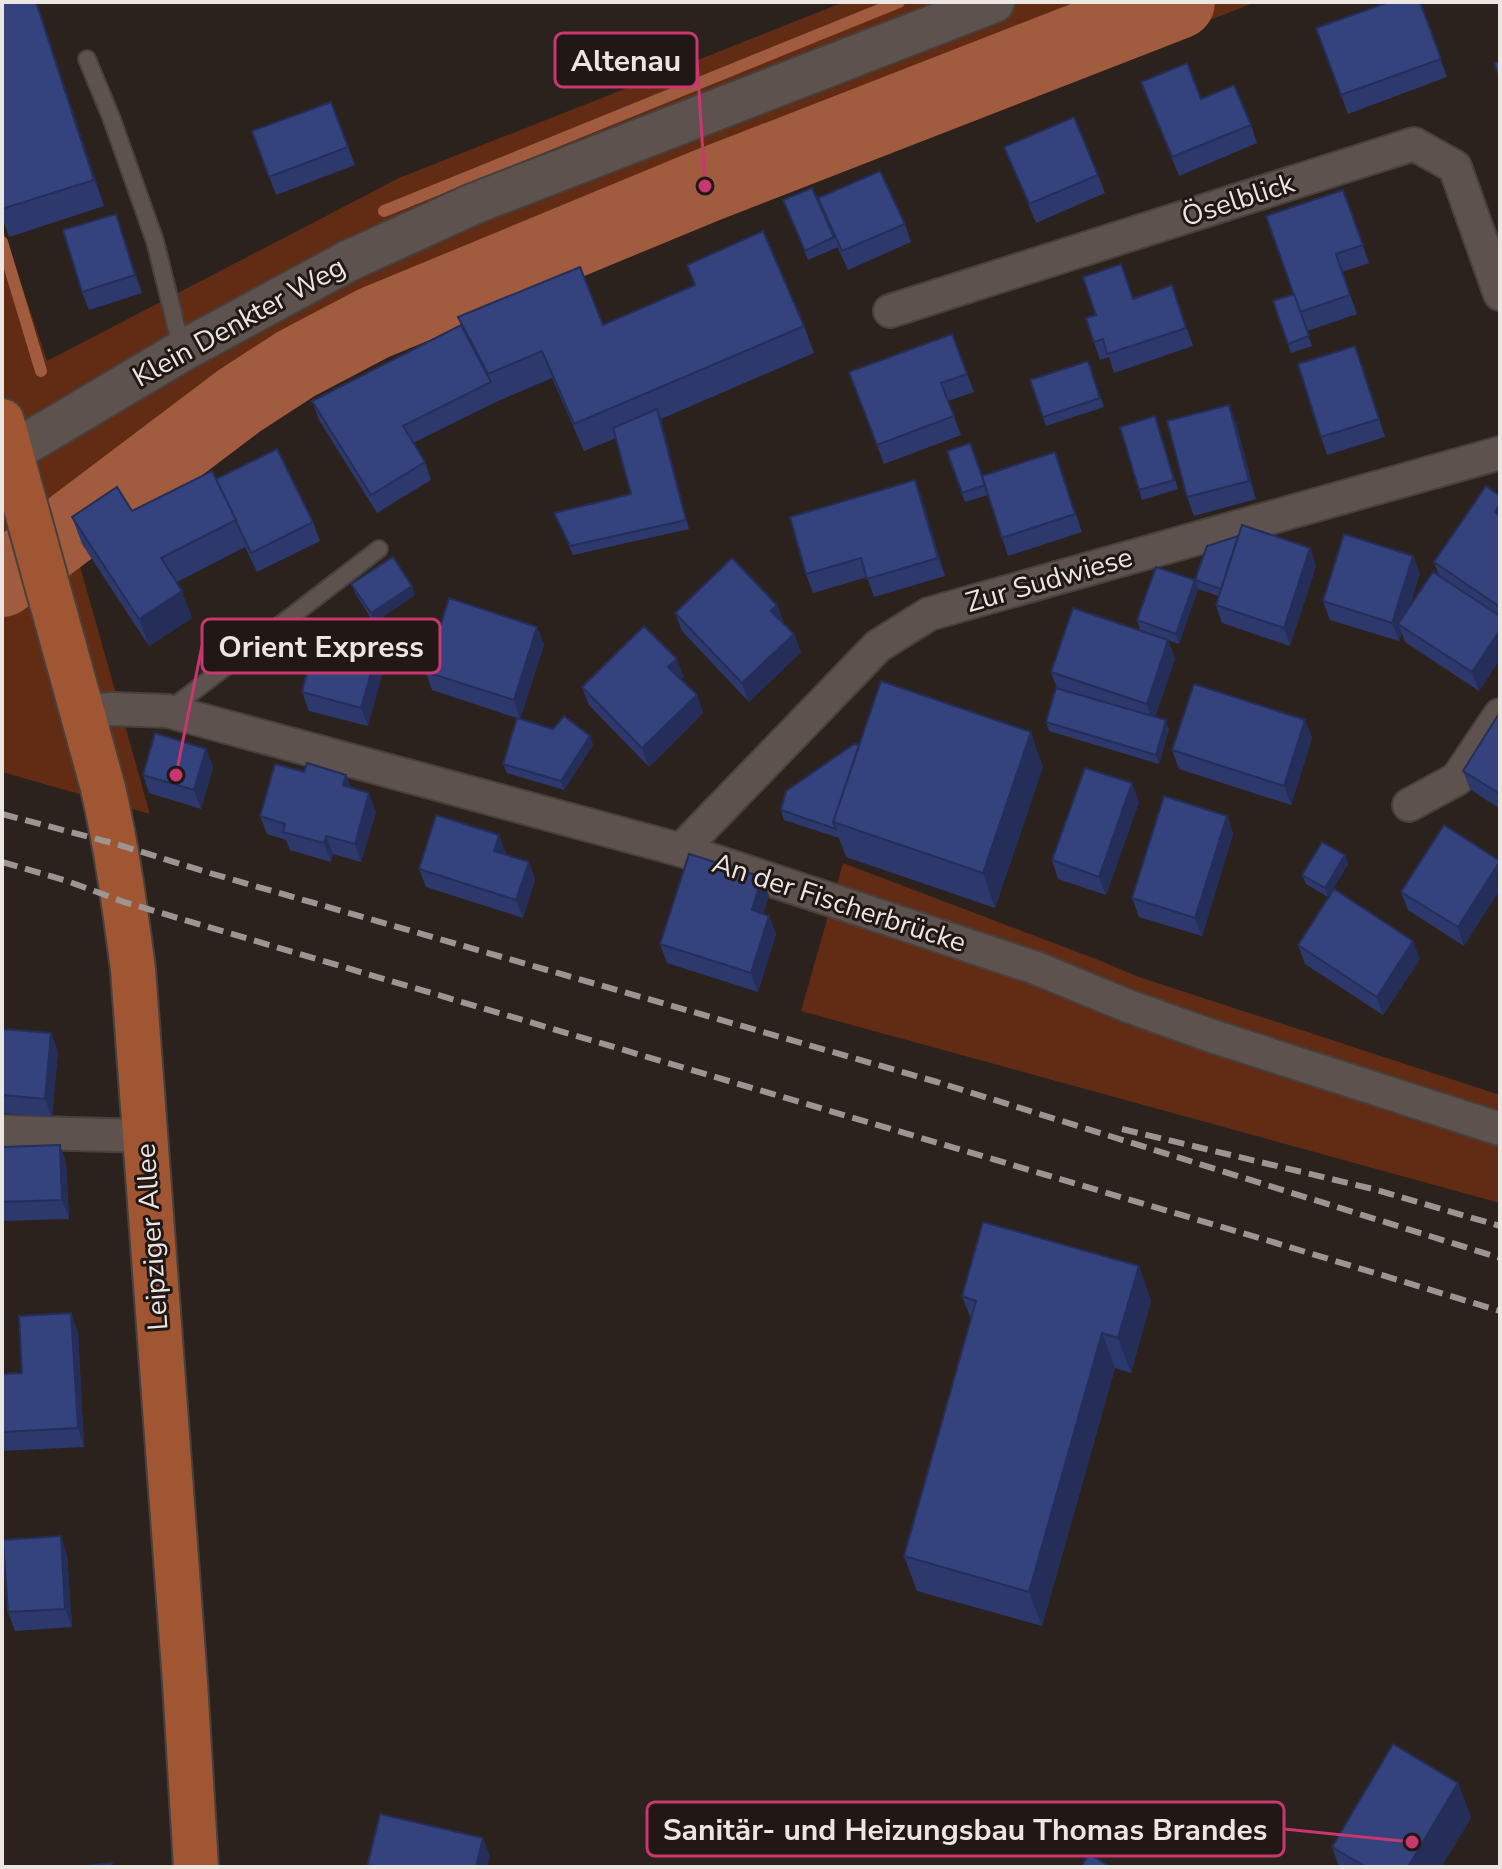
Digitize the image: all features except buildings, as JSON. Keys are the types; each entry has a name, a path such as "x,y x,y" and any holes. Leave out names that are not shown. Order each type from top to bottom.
{"main road":[{"name":"Leipziger Allee","path":"7,437 83,712 120,870 133,969 196,1867"}],"street":[{"name":"Klein Denkter Weg","path":"7,437 182,351 348,261 473,204 994,2"},
{"name":"Öselblick","path":"890,311 1414,144 1455,167 1500,294"},
{"name":"Zur Sudwiese","path":"681,850 878,646 929,614 1500,453"},
{"name":"An der Fischerbrücke","path":"83,712 112,709 168,711 681,850 1036,968 1209,1035 1500,1129"},
{"path":"1409,805 1457,779 1500,715"},
{"path":"2,1132 145,1136"}],"lane":[{"path":"87,59 155,241 182,351"},
{"path":"168,711 379,549"}],"shaded area":[{"path":"844,2 1256,2 345,359 301,380 72,538 150,814 2,772 2,226 47,361 399,178"},
{"path":"843,863 1139,977 1500,1095 1500,1203 801,1011"}],"waterway":[{"path":"384,211 899,2"},
{"path":"2,580 239,401 296,364 374,323 705,186 1178,2"},
{"path":"2,242 41,371"}],"railway":[{"path":"2,814 116,844 937,1082 1500,1258"},
{"path":"2,862 124,902 1500,1311"},
{"path":"1122,1129 1373,1189 1500,1226"}],"place":[{"name":"Altenau","path":"705,186"},
{"name":"Orient Express","path":"176,775"},
{"name":"Sanitär- und Heizungsbau Thomas Brandes","path":"1412,1842"}]}
